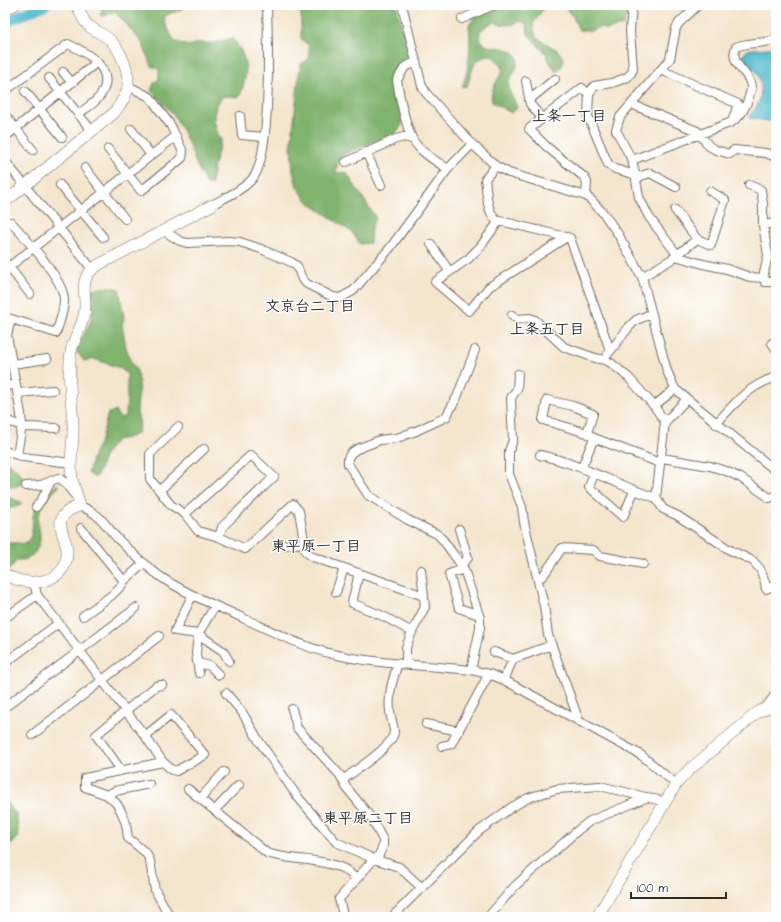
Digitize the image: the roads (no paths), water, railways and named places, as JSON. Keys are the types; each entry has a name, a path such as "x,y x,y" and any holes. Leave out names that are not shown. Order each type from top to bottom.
{"street":[{"path":"5,9 14,5"},
{"path":"5,202 114,113 128,86 126,68 116,47 112,41 88,26 77,5"},
{"path":"79,501 72,482 71,463 73,426 70,363 74,341 84,315 84,284 86,278 92,269 212,205 242,187 253,178 261,162 268,84 266,5"},
{"path":"402,5 416,62 426,93 472,144 496,166 509,174 586,196 592,200 618,234 642,277 667,371 675,389 716,424 776,471"},
{"path":"462,19 494,5"},
{"path":"632,5 630,32 633,68 628,76 620,80 594,86 589,94 588,116 608,164 615,169 636,178 650,173 676,187"},
{"path":"698,5 679,23 676,28 670,60 620,117 616,130 632,160 639,197 649,217 678,254 687,260 716,268 727,269 750,277 764,278"},
{"path":"632,160 732,122 738,118 744,110 751,88 748,78 734,60 736,47 776,39"},
{"path":"5,91 68,44 98,62 104,75 104,86 102,91 96,100 78,114"},
{"path":"5,137 98,62"},
{"path":"416,62 405,67 397,80 405,118 412,139 421,150 448,169"},
{"path":"661,70 738,104 732,122"},
{"path":"63,72 72,82"},
{"path":"49,78 92,132"},
{"path":"529,100 555,79"},
{"path":"526,81 530,104 542,118"},
{"path":"108,149 141,191 182,158 182,152 171,126 150,97 128,86"},
{"path":"586,196 587,182 584,177 547,147 529,129 582,88 589,94"},
{"path":"25,91 62,137"},
{"path":"633,103 636,106 697,131 709,146 716,150 730,154 734,150 740,150 776,157"},
{"path":"5,115 33,150"},
{"path":"240,116 242,135 264,137"},
{"path":"131,129 151,155"},
{"path":"30,294 6,266 82,210 176,136"},
{"path":"346,162 366,152 404,137 412,139"},
{"path":"164,231 180,241 187,243 235,241 261,249 297,266 302,279 307,284 333,297 340,298 353,291 390,248 448,169 472,144"},
{"path":"366,152 381,185"},
{"path":"5,161 92,269"},
{"path":"496,166 485,179 489,210 492,216 496,220 570,238 610,350"},
{"path":"85,168 125,219"},
{"path":"60,185 103,237"},
{"path":"749,186 761,190 763,203 762,225 768,255 764,278 765,282 776,282"},
{"path":"675,210 699,241 711,245 725,200 710,191"},
{"path":"499,220 480,247 468,259 435,282 469,311 489,287 567,237"},
{"path":"11,222 54,275 61,286 64,299 63,311 56,333 8,318 6,334 10,361 18,393 22,425 17,456"},
{"path":"762,225 776,223"},
{"path":"642,277 678,254 697,239"},
{"path":"431,244 449,271"},
{"path":"605,360 610,350 636,320 651,314"},
{"path":"512,315 517,319 530,318 535,320 564,347 611,363 629,378 654,406 665,422"},
{"path":"472,670 480,628 479,615 463,567 437,534 408,520 368,495 348,464 348,458 351,453 357,449 380,440 404,436 446,417 457,397 474,350"},
{"path":"10,361 47,359"},
{"path":"518,374 517,389 511,398 513,440 509,451 509,474 522,507 524,522 544,606 548,635 579,721"},
{"path":"716,424 741,397 755,386 776,377"},
{"path":"5,386 16,384"},
{"path":"654,406 675,389"},
{"path":"18,393 53,390"},
{"path":"656,498 665,422 687,399"},
{"path":"587,433 593,414 573,406 547,400 543,420 587,433 594,438 661,460 717,467 741,478 769,498 776,496"},
{"path":"5,420 25,426 56,428"},
{"path":"178,427 150,454 150,479 171,505 185,514 198,531 219,537 245,549 293,504 299,511 306,552 313,557 424,596"},
{"path":"582,467 594,438"},
{"path":"160,490 204,449"},
{"path":"5,451 17,456 71,463"},
{"path":"185,514 251,455 274,477 222,527 219,537"},
{"path":"540,456 582,467 594,474 634,491 656,498 663,508 730,550 753,561 760,569 766,589 776,585"},
{"path":"594,474 589,487 623,517 634,491"},
{"path":"26,486 35,486 58,478 62,480 66,483 79,501 104,520 117,538 144,563 163,578 192,596 317,650 359,659 472,670 489,674 504,680 641,755 676,784"},
{"path":"36,507 48,490 51,481"},
{"path":"5,574 12,579 34,583 47,580 58,573 65,562 67,549 61,520 64,514 79,501"},
{"path":"82,528 124,581"},
{"path":"459,529 468,558 463,567 449,574 459,608 479,615"},
{"path":"283,545 304,543"},
{"path":"538,578 543,576 562,548 593,550 600,556 643,564"},
{"path":"83,616 112,595 124,581 144,563"},
{"path":"336,592 344,568"},
{"path":"343,780 380,753 394,731 390,711 389,692 402,663 412,632 425,607 421,570"},
{"path":"359,573 352,603 385,617 412,632"},
{"path":"34,583 37,595 145,736 163,762 172,770 176,771 205,755 171,715 145,736"},
{"path":"5,618 37,595"},
{"path":"192,596 175,631 198,634 223,651 229,660"},
{"path":"199,673 196,654 198,634 215,606"},
{"path":"5,707 136,608"},
{"path":"5,663 59,623"},
{"path":"32,735 159,636"},
{"path":"494,652 513,660 552,646"},
{"path":"504,680 513,660"},
{"path":"198,663 210,666 220,675"},
{"path":"442,746 451,744 460,731 489,674"},
{"path":"121,770 96,735 156,686 162,685"},
{"path":"226,693 242,712 259,741 297,796 336,842 374,859 399,867 422,888"},
{"path":"764,709 776,694"},
{"path":"597,917 676,784 698,762 758,712 769,707 776,708"},
{"path":"292,709 297,728 343,780 346,787 369,813 383,840 382,852 339,899 342,917"},
{"path":"426,724 460,731"},
{"path":"163,762 85,778 85,787 107,795 121,810 126,824 128,838 146,853 150,861 155,890 170,917"},
{"path":"200,799 224,772"},
{"path":"107,795 115,791 149,784"},
{"path":"215,810 239,785"},
{"path":"392,917 479,831 512,807 528,798 557,789 600,786 666,802"},
{"path":"188,790 267,853 279,857 320,862 346,869 356,879"},
{"path":"492,916 515,886 578,830 590,822 648,797"}],"water":[{"path":"776,46 776,122 749,118 759,102 761,84 756,72 743,59 744,55 748,50"}],"waterway":[{"path":"5,22 45,5"}],"district":[{"name":"上条一丁目","path":"569,116"},
{"name":"文京台二丁目","path":"310,306"},
{"name":"上条五丁目","path":"547,329"},
{"name":"東平原一丁目","path":"316,546"},
{"name":"東平原二丁目","path":"368,818"}]}
